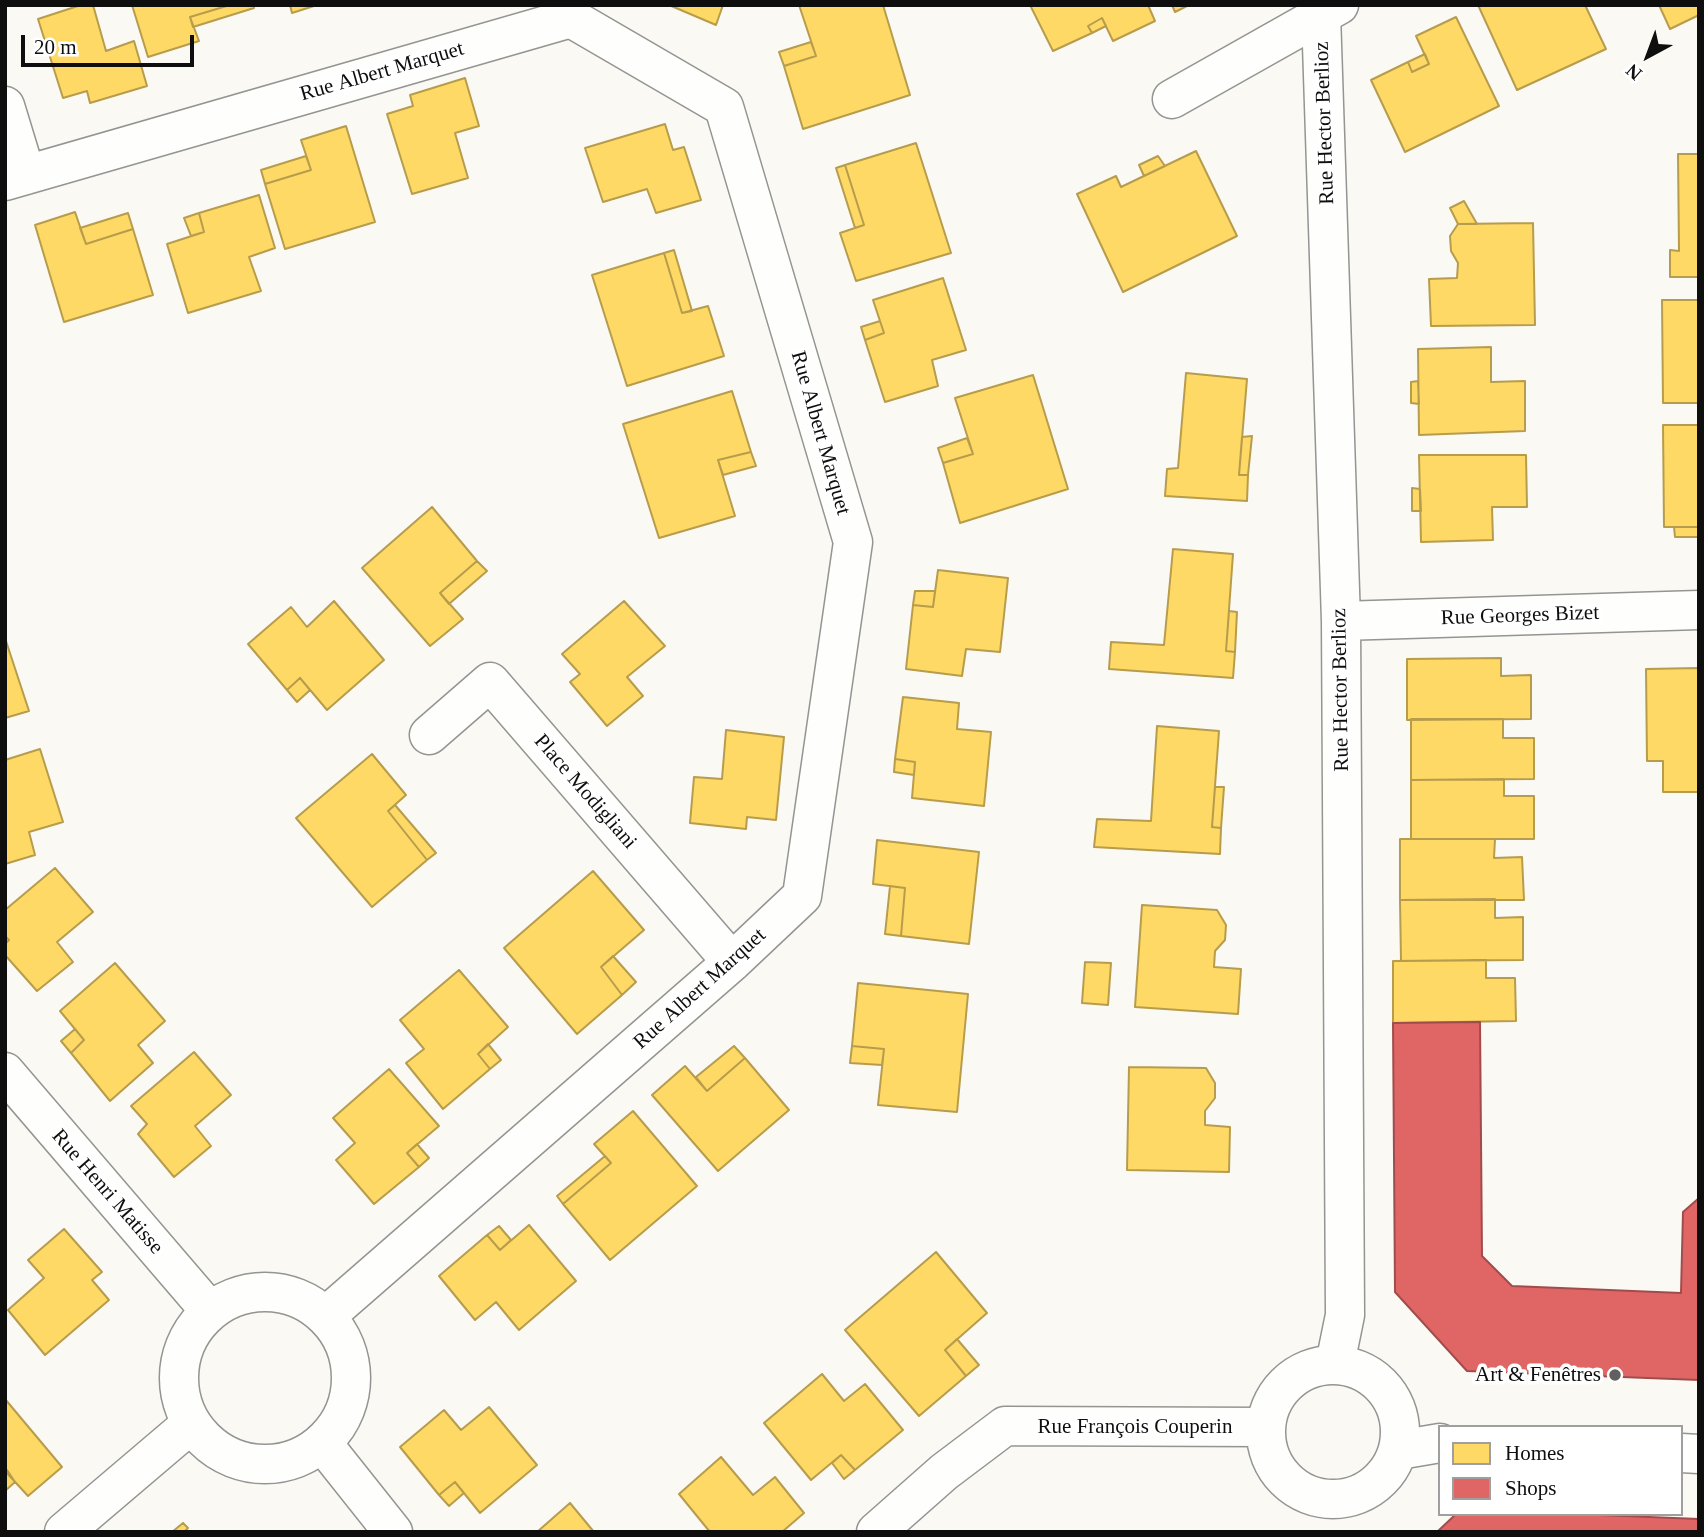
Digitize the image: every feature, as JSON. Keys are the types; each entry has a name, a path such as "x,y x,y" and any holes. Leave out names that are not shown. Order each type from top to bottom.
{"street":[{"name":"Rue Hector Berlioz","path":"1172,99 1326,8 1341,621 1345,1315 1335,1364"},
{"name":"Rue Albert Marquet","path":"16,178 573,11 724,107 853,542 802,896 732,962 326,1316"},
{"path":"5,106 16,178"},
{"name":"Rue Georges Bizet","path":"1341,621 1699,610"},
{"name":"Place Modigliani","path":"429,735 490,682 732,962"},
{"name":"Rue Henri Matisse","path":"5,1072 210,1311"},
{"path":"273,1292 302,1299 326,1316 346,1345 353,1380 344,1415 323,1444 290,1462 253,1464 218,1452 191,1424 180,1396 179,1364 190,1335 210,1311 240,1295 273,1292"},
{"path":"1335,1364 1364,1372 1387,1392 1400,1420 1398,1450 1384,1477 1332,1516 1282,1478 1269,1453 1265,1427 1276,1395 1301,1372 1335,1364"},
{"path":"64,1532 191,1424"},
{"name":"Rue François Couperin","path":"876,1532 944,1472 1004,1426 1265,1427"},
{"path":"1398,1450 1438,1443"},
{"path":"323,1444 393,1532"}],"building: Homes":[{"path":"81,5 93,5 106,51 134,41 147,86 90,103 87,91 63,98 38,19"},
{"path":"132,5 230,5 190,17 199,41 148,57"},
{"path":"230,5 253,5 254,8 193,27 190,17"},
{"path":"290,5 317,5 292,13"},
{"path":"669,5 723,5 716,25"},
{"path":"799,5 883,5 910,95 803,129 784,66 816,56"},
{"path":"1030,5 1148,5 1155,21 1113,41 1102,18 1088,26 1092,33 1053,51"},
{"path":"1172,5 1189,5 1175,12"},
{"path":"1478,5 1585,5 1606,49 1517,90"},
{"path":"1659,5 1699,5 1699,15 1670,29"},
{"path":"1456,17 1499,106 1405,152 1371,80 1408,62 1412,72 1429,64 1416,36"},
{"path":"1102,18 1106,26 1092,33 1088,26"},
{"path":"811,42 816,56 784,66 779,52"},
{"path":"1425,54 1429,64 1412,72 1408,62"},
{"path":"465,78 479,126 455,133 468,178 412,194 387,114 413,106 410,95"},
{"path":"665,124 673,150 684,147 701,200 656,213 647,189 603,202 585,148"},
{"path":"346,126 375,222 285,249 265,184 311,170 301,140"},
{"path":"916,143 951,253 856,281 840,233 864,225 845,165"},
{"path":"1196,151 1237,236 1123,292 1077,194 1116,176 1121,187"},
{"path":"1678,154 1699,154 1699,277 1670,277 1670,250 1679,251"},
{"path":"306,156 311,170 265,184 261,170"},
{"path":"1158,156 1165,166 1144,176 1139,165"},
{"path":"845,165 864,225 855,228 836,168"},
{"path":"259,195 275,248 249,257 261,291 188,313 167,244 204,232 199,213"},
{"path":"1464,201 1477,224 1458,224 1450,208"},
{"path":"75,212 86,244 133,229 153,295 64,322 35,225"},
{"path":"128,213 133,229 86,244 80,228"},
{"path":"199,213 204,232 191,236 184,218"},
{"path":"1533,223 1535,325 1431,326 1429,279 1457,278 1458,263 1451,251 1450,236 1458,224"},
{"path":"674,250 692,311 682,313 664,253"},
{"path":"664,253 682,313 708,306 724,356 627,386 592,275"},
{"path":"943,278 966,350 932,360 938,386 885,402 865,340 884,333 873,300"},
{"path":"1662,300 1699,300 1699,403 1663,403"},
{"path":"880,321 884,333 865,340 861,327"},
{"path":"1491,347 1491,382 1525,381 1525,431 1419,435 1418,349"},
{"path":"1186,373 1247,379 1239,475 1248,475 1247,501 1165,496 1167,469 1178,468"},
{"path":"1033,375 1068,489 960,523 943,463 973,454 955,398"},
{"path":"1418,381 1419,404 1411,403 1411,382"},
{"path":"732,391 751,452 718,460 735,516 659,538 623,424"},
{"path":"1663,425 1699,425 1699,527 1664,527"},
{"path":"1252,436 1248,475 1239,475 1242,437"},
{"path":"967,438 973,454 943,463 938,448"},
{"path":"751,452 756,466 723,475 718,460"},
{"path":"1419,455 1526,455 1527,507 1492,507 1493,540 1421,542"},
{"path":"1412,488 1420,489 1421,511 1412,511"},
{"path":"432,507 477,561 440,593 463,619 430,646 362,568"},
{"path":"1674,527 1699,527 1699,537 1675,537"},
{"path":"1173,549 1233,554 1226,651 1235,652 1233,678 1109,669 1111,642 1164,645"},
{"path":"477,561 487,571 449,604 440,593"},
{"path":"938,570 1008,578 1000,652 966,649 962,676 906,669 913,605 933,607"},
{"path":"915,591 935,591 933,607 913,605"},
{"path":"334,601 384,660 327,710 300,678 287,690 248,644 291,607 307,627"},
{"path":"624,601 665,646 627,677 643,696 607,726 570,682 580,674 562,654"},
{"path":"1229,611 1237,612 1235,652 1226,651"},
{"path":"5,638 29,711 5,718"},
{"path":"1501,658 1501,676 1531,675 1531,719 1407,720 1407,659"},
{"path":"1699,668 1699,792 1663,792 1663,761 1647,761 1646,669"},
{"path":"300,678 310,690 297,702 287,690"},
{"path":"903,697 959,703 957,729 991,732 984,806 912,798 915,762 895,759"},
{"path":"1411,719 1503,719 1503,738 1534,738 1534,779 1411,780"},
{"path":"1157,726 1219,731 1212,827 1221,828 1220,854 1094,847 1097,819 1151,821"},
{"path":"726,730 784,737 776,820 747,817 746,829 690,823 694,777 722,779"},
{"path":"40,749 63,822 29,832 35,855 5,864 5,760"},
{"path":"372,754 406,795 388,811 427,860 372,907 296,818"},
{"path":"895,759 915,762 914,775 894,772"},
{"path":"1504,779 1504,796 1534,796 1534,839 1411,839 1411,780"},
{"path":"1215,787 1224,787 1221,828 1212,827"},
{"path":"395,805 436,853 427,860 388,811"},
{"path":"1400,839 1495,839 1494,858 1522,857 1524,900 1400,900"},
{"path":"877,840 979,852 969,944 901,936 905,888 873,884"},
{"path":"55,868 93,912 57,942 73,962 37,991 5,955 5,944 9,940 5,936 5,910"},
{"path":"593,871 644,930 601,967 622,995 577,1034 504,948"},
{"path":"890,886 905,888 901,936 885,934"},
{"path":"1495,899 1495,918 1523,917 1523,960 1401,961 1400,900"},
{"path":"1142,905 1217,910 1226,925 1225,940 1215,951 1214,967 1241,969 1238,1014 1135,1007"},
{"path":"613,956 636,982 622,995 601,967"},
{"path":"1486,960 1486,978 1515,978 1516,1021 1393,1023 1393,961"},
{"path":"1085,962 1111,963 1108,1005 1082,1003"},
{"path":"115,963 165,1021 138,1045 153,1063 110,1101 71,1053 84,1040 60,1011"},
{"path":"459,970 508,1027 478,1054 490,1069 443,1109 406,1063 424,1049 400,1020"},
{"path":"858,983 968,994 957,1112 878,1105 884,1049 852,1046"},
{"path":"75,1029 84,1040 71,1053 61,1041"},
{"path":"488,1044 501,1060 490,1069 478,1054"},
{"path":"734,1046 745,1058 707,1091 696,1077"},
{"path":"852,1046 884,1049 882,1065 850,1063"},
{"path":"194,1052 231,1095 195,1126 211,1146 174,1177 138,1134 147,1124 131,1106"},
{"path":"745,1058 789,1110 718,1171 652,1095 685,1066 707,1091"},
{"path":"1129,1067 1206,1068 1215,1083 1215,1098 1205,1111 1205,1125 1230,1127 1229,1172 1127,1170"},
{"path":"389,1069 439,1126 407,1153 419,1167 374,1204 336,1160 355,1143 333,1118"},
{"path":"633,1111 697,1186 610,1260 563,1204 611,1163 594,1144"},
{"path":"417,1144 429,1158 419,1167 407,1153"},
{"path":"605,1156 611,1163 563,1204 557,1196"},
{"path":"529,1225 576,1281 519,1330 496,1302 475,1320 439,1276 487,1235 500,1250"},
{"path":"499,1226 511,1240 500,1250 487,1235"},
{"path":"64,1229 102,1272 92,1280 109,1300 45,1355 8,1310 44,1278 28,1260"},
{"path":"936,1252 987,1313 945,1350 966,1376 919,1416 845,1330"},
{"path":"957,1339 979,1365 966,1376 945,1350"},
{"path":"822,1374 844,1401 865,1384 903,1430 855,1470 841,1455 811,1480 764,1423"},
{"path":"5,1399 62,1467 28,1496 5,1471"},
{"path":"489,1407 537,1465 480,1513 455,1482 439,1495 400,1447 444,1410 461,1430"},
{"path":"841,1455 855,1470 844,1479 832,1463"},
{"path":"721,1457 753,1495 775,1477 804,1513 782,1532 710,1532 679,1494"},
{"path":"7,1470 15,1482 5,1491 5,1471"},
{"path":"455,1482 464,1493 449,1506 439,1495"},
{"path":"570,1503 594,1532 537,1532"},
{"path":"183,1523 188,1528 184,1532 172,1532"}],"building: Shops":[{"path":"1480,1022 1482,1256 1512,1286 1681,1293 1683,1212 1699,1198 1699,1380 1467,1371 1395,1292 1393,1023"},
{"path":"1454,1516 1699,1519 1699,1532 1437,1532"}],"place":[{"name":"Art & Fenêtres","path":"1615,1375"}]}
